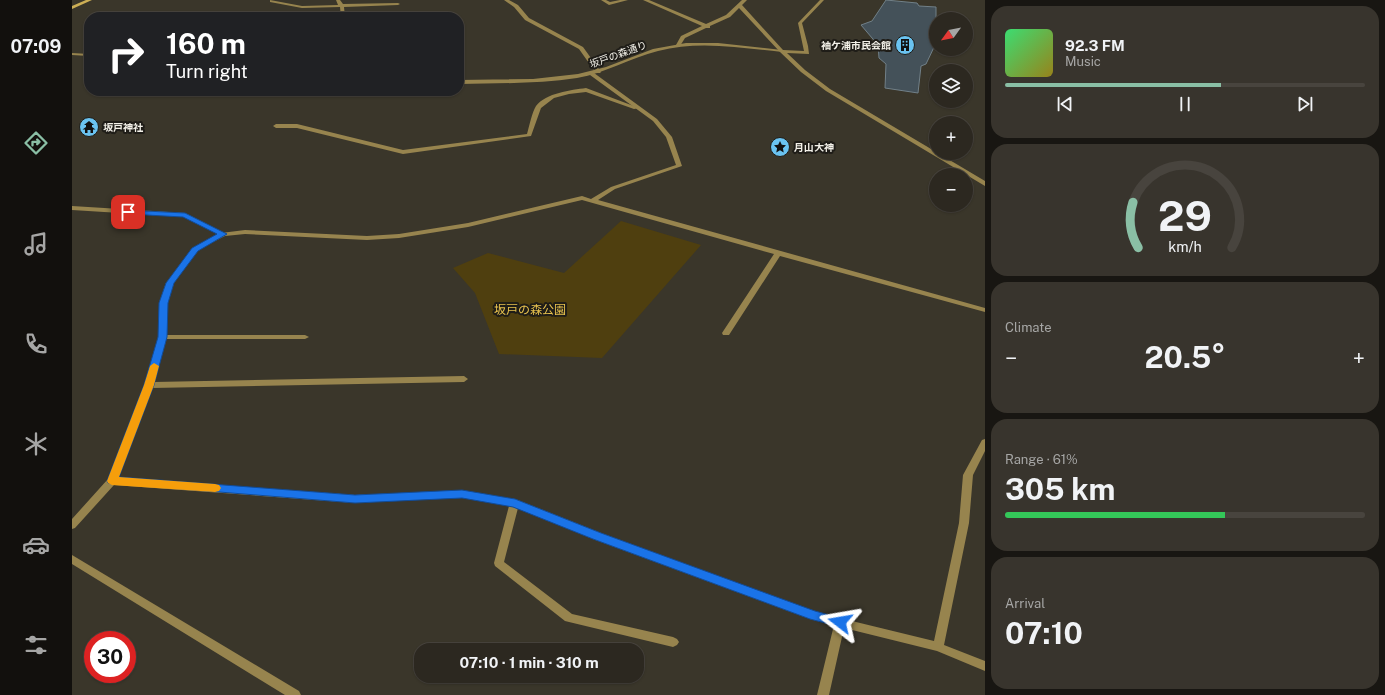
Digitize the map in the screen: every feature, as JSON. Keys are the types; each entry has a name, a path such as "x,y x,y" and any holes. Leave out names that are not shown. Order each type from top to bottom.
{"main road":[{"path":"72,8 90,0"}],"street":[{"path":"338,0 342,6 343,12"},
{"path":"506,0 516,6 527,18 581,48 598,72"},
{"path":"603,0 609,4 626,0"},
{"path":"645,0 708,27"},
{"path":"678,45 683,37 708,27 728,16 745,0"},
{"name":"坂戸の森通り","path":"464,82 534,80 592,74 655,50 678,45 705,43 806,52 807,46 801,33 800,24 822,0"},
{"path":"272,1 302,7 398,4"},
{"path":"740,6 782,51 803,71 828,90 985,184"},
{"path":"72,54 84,55"},
{"path":"592,74 636,108 655,120 669,136 679,166 613,188 592,201"},
{"path":"276,126 297,126 403,152 529,135 538,107 552,97 569,92 586,90 636,108"},
{"path":"72,525 112,481 149,385 163,337 164,303 170,283 195,249 223,234 245,232 367,238 399,236 468,225 582,198 985,310"},
{"path":"72,208 185,215 223,234"},
{"path":"726,334 778,253"},
{"path":"163,337 305,337"},
{"path":"149,385 464,379"},
{"path":"938,647 964,523 968,475 985,442"},
{"path":"112,481 355,499 462,494 515,503 597,536 814,616 938,647 985,666"},
{"path":"515,503 499,563 569,618 673,642"},
{"path":"72,559 295,695"},
{"path":"823,695 840,622"}],"green space":[{"name":"坂戸の森公園","path":"621,221 701,245 602,358 499,354 475,293 453,268 488,253 564,273"}],"building":[{"name":"袖ケ浦市民会館","path":"886,0 917,3 919,6 936,7 936,12 929,12 930,56 926,64 921,66 918,93 885,88 886,64 879,58 878,45 861,25 872,21"}],"slow traffic":[{"path":"154,366 149,385 112,481 215,488"}],"place":[{"name":"袖ケ浦市民会館","path":"905,45"},
{"name":"坂戸神社","path":"89,127"},
{"name":"月山大神","path":"780,147"}],"route":[{"path":"128,212 185,215 223,234 195,249 170,283 164,303 163,337 149,385 112,481 355,499 462,494 515,503 597,536 814,616 840,622"}]}
